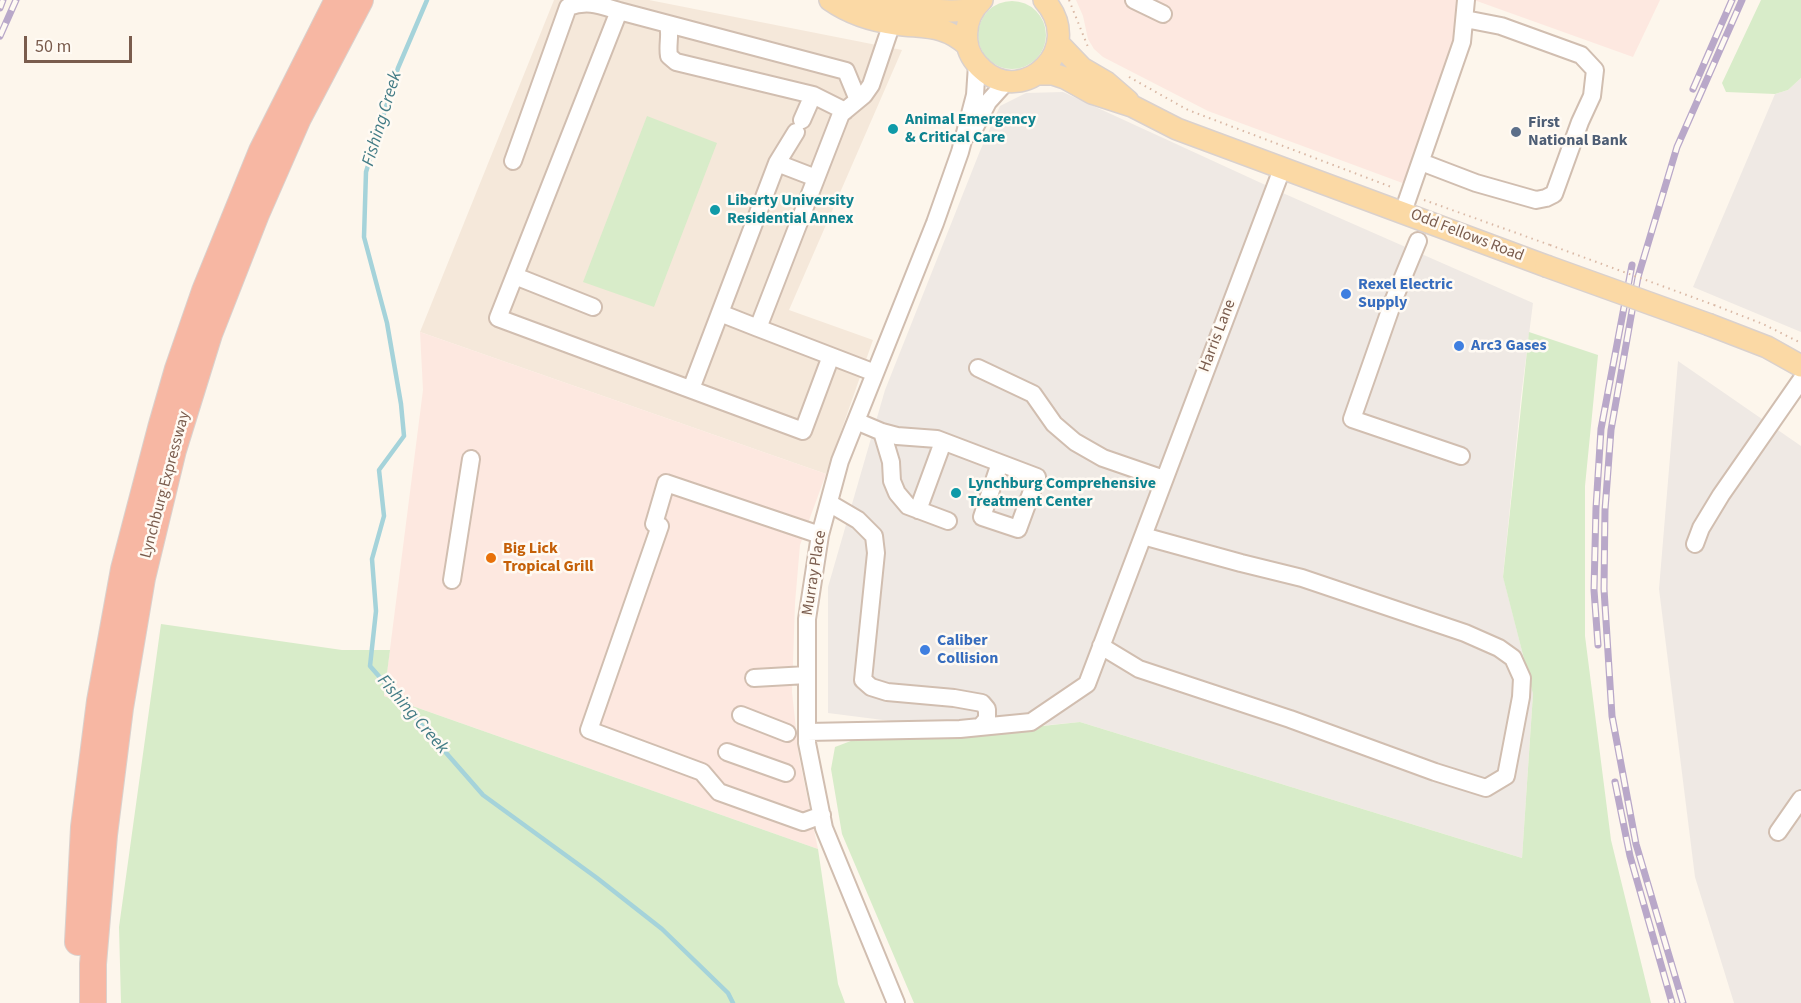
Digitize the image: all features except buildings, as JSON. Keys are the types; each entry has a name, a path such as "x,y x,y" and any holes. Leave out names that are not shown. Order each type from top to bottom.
{"highway":[{"name":"Lynchburg Expressway","path":"76,1003 84,827 100,701 124,569 152,461 178,369 205,291 262,150 338,0"},
{"name":"Lynchburg Expressway","path":"93,1003 93,964 104,835 120,708 142,578 173,450 209,334 256,214 298,118 360,0"},
{"path":"334,49 373,0"}],"main road":[{"path":"830,0 860,17 892,23 937,27 957,36 967,45"},
{"path":"850,0 883,2 940,12 960,12 978,5"},
{"path":"978,5 968,22 966,34 971,56 986,73 1007,81 1018,81 1038,74 1052,60 1058,43 1058,24 1044,0"},
{"name":"Odd Fellows Road","path":"1058,43 1082,68 1106,82 1132,106"},
{"name":"Odd Fellows Road","path":"1038,74 1059,76 1092,93 1132,106 1177,129 1282,169 1403,212 1548,255 1712,315 1801,366"}],"street":[{"path":"1134,0 1163,14"},
{"path":"1403,212 1462,42 1466,0"},
{"path":"513,161 568,7 579,1 588,1 846,71 858,100"},
{"path":"619,11 498,318 803,431 831,356"},
{"path":"1421,162 1476,183 1536,200 1545,198 1554,194 1592,96 1594,70 1581,55 1501,26 1465,19"},
{"path":"758,328 841,114 871,85 892,23"},
{"path":"668,24 671,34 669,56 676,62 813,95 845,111"},
{"name":"Murray Place","path":"896,1003 824,828 807,743 807,619 820,535 840,461 960,152 975,95 978,65"},
{"name":"Murray Place","path":"960,152 970,138 988,102 1007,81"},
{"path":"691,389 777,163 799,126 813,95"},
{"path":"777,163 816,178"},
{"name":"Harris Lane","path":"807,732 960,729 1031,722 1086,684 1282,169"},
{"path":"1418,241 1394,298 1352,419 1461,456"},
{"path":"515,276 593,307"},
{"path":"720,313 875,373"},
{"path":"978,368 1033,394 1053,424 1075,442 1103,458 1164,479"},
{"path":"1695,544 1701,528 1721,495 1801,380"},
{"path":"856,421 897,436 937,439 1000,463"},
{"path":"882,432 891,462 892,481 897,493 908,506 948,521"},
{"path":"918,510 943,442"},
{"path":"452,580 471,459"},
{"path":"820,535 666,483 657,525 589,730 702,772 719,792 803,822 822,815"},
{"path":"829,503 858,520 874,536 876,553 863,680 871,687 887,692 982,703 987,709 987,718 980,727"},
{"path":"1101,646 1139,669 1290,719 1435,772 1486,788 1506,776 1521,697 1522,678 1513,658 1499,648 1454,629 1302,578 1143,536"},
{"path":"754,678 807,675"},
{"path":"741,715 787,733"},
{"path":"727,752 786,773"},
{"path":"1778,832 1801,799"}],"path":[{"path":"1069,0 1089,48"},
{"path":"1124,74 1201,115 1391,187"},
{"path":"1426,201 1548,255 1712,315 1762,324 1801,343"}],"shaded area":[{"path":"554,0 649,0 902,50 789,310 873,340 826,474 420,332"},
{"path":"1076,0 1471,0 1416,188 1208,111 1103,57 1088,39 1083,16"},
{"path":"1474,0 1660,0 1633,57"},
{"path":"1801,78 1801,332 1693,287 1775,94 1788,90"},
{"path":"1063,92 1285,194 1533,303 1503,576 1533,694 1522,858 1080,722 977,732 828,713 828,587 885,390 1000,106 1026,93"},
{"path":"420,332 826,474 800,545 795,603 792,692 799,757 818,849 384,696 423,390"},
{"path":"1678,361 1801,446 1801,1003 1734,1003 1695,877 1659,589"}],"green space":[{"path":"1761,0 1801,0 1801,78 1788,90 1775,94 1726,92 1722,83"},
{"path":"1012,1 1025,4 1036,11 1043,22 1046,35 1043,48 1036,59 1025,66 1012,69 999,66 988,59 981,48 978,35 981,22 988,11 999,4"},
{"path":"647,116 717,143 654,307 583,282"},
{"path":"1529,332 1598,355 1585,486 1585,636 1611,840 1651,1003 914,1003 842,834 831,769 835,747 856,739 929,738 1080,722 1522,858 1533,694 1503,577"},
{"path":"161,624 342,650 390,650 384,696 818,849 838,984 845,1003 121,1003 119,927"}],"waterway":[{"name":"Fishing Creek","path":"427,0 398,68 366,172 364,237 387,323 404,436 379,470 384,516 372,559 376,611 370,666 483,795 597,878 662,929 728,993 733,1003"}],"railway":[{"path":"0,8 3,0"},
{"path":"0,36 16,0"},
{"path":"1693,89 1732,0"},
{"path":"1683,1003 1636,844 1612,716 1604,589 1605,510 1611,430 1638,277 1677,147 1742,0"},
{"path":"1598,645 1594,590 1601,429 1632,265"},
{"path":"1615,782 1630,856 1672,1003"}],"place":[{"name":"Animal Emergency & Critical Care","path":"893,129"},
{"name":"First National Bank","path":"1516,132"},
{"name":"Liberty University Residential Annex","path":"715,210"},
{"name":"Rexel Electric Supply","path":"1346,294"},
{"name":"Arc3 Gases","path":"1459,346"},
{"name":"Lynchburg Comprehensive Treatment Center","path":"956,493"},
{"name":"Big Lick Tropical Grill","path":"491,558"},
{"name":"Caliber Collision","path":"925,650"}]}
